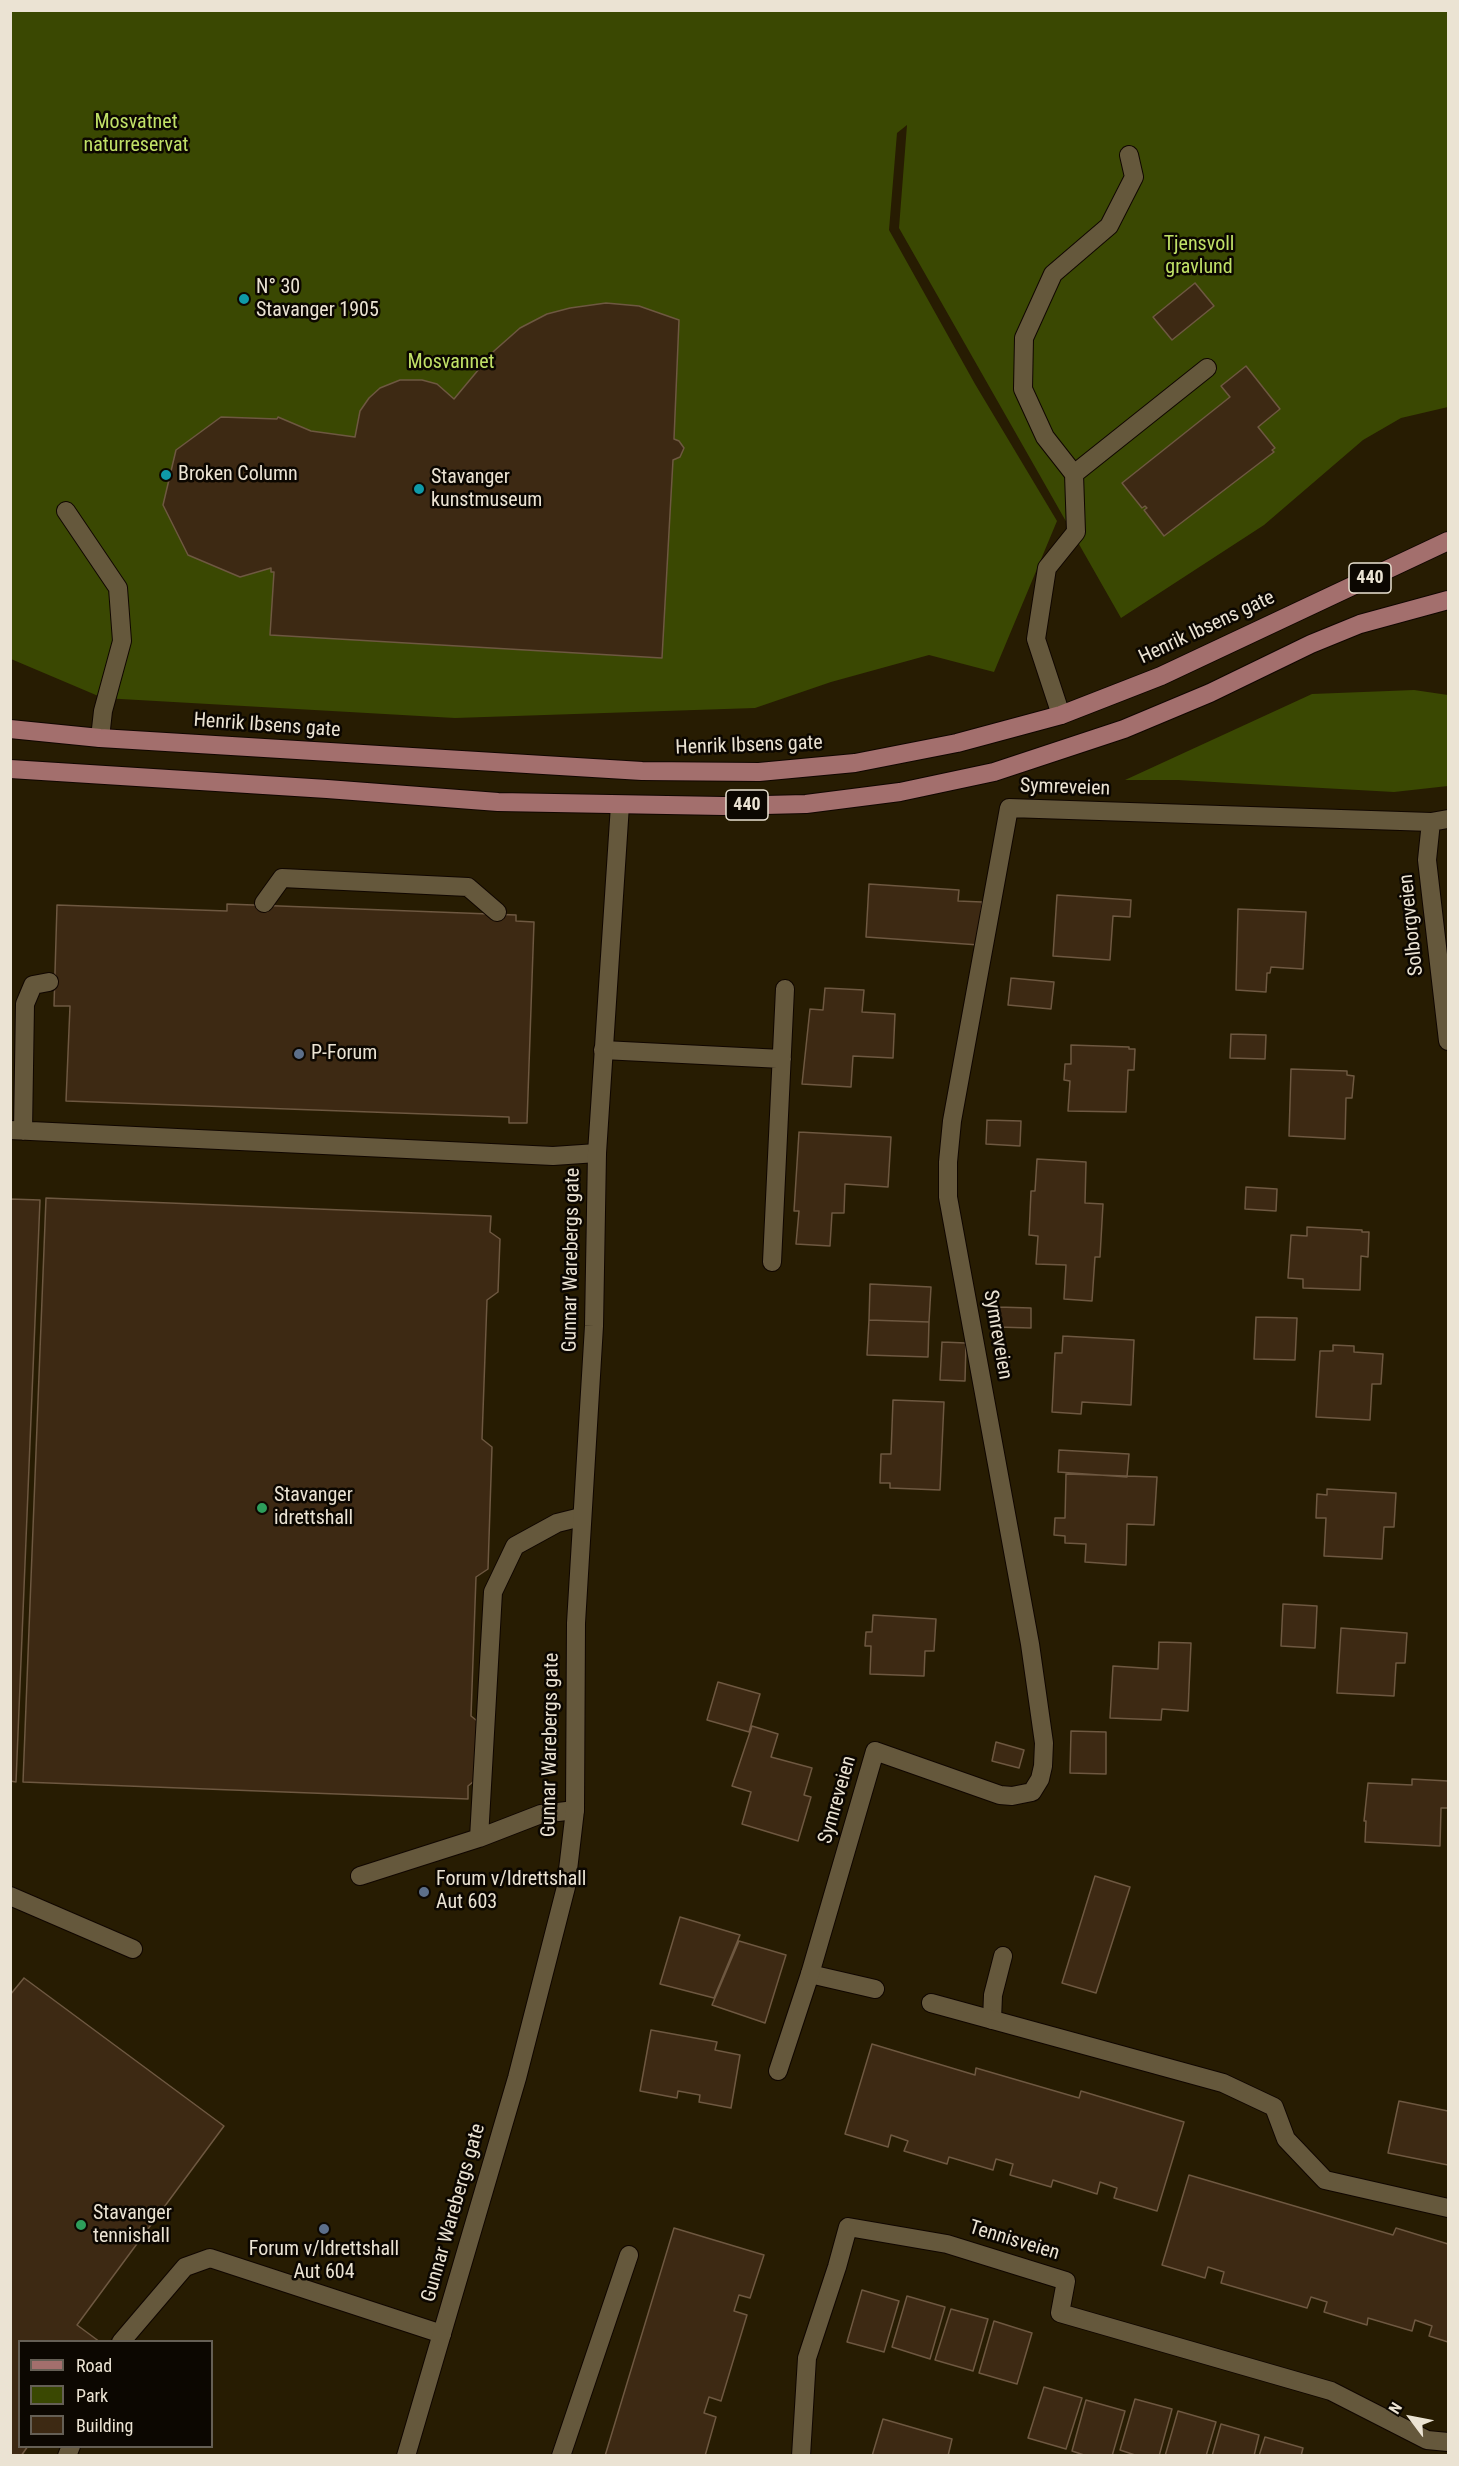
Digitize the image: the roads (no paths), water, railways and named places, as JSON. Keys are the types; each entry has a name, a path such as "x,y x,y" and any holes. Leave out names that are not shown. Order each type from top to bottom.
{"main road":[{"name":"Henrik Ibsens gate","path":"10,729 100,738 642,771 759,772 855,763 957,743 1061,715 1153,679 1449,541"},
{"name":"440","path":"10,769 498,802 620,805 806,804 900,792 994,772 1125,729 1210,693 1311,644 1360,624 1449,600"}],"street":[{"path":"1061,715 1036,639 1047,568 1076,532 1074,474 1044,437 1023,389 1024,338 1053,274 1110,226 1134,177 1129,155"},
{"path":"1074,474 1207,368"},
{"path":"66,511 118,588 122,641 103,711 100,738"},
{"name":"Gunnar Warebergs gate","path":"406,2456 517,2078 566,1887 575,1810 576,1623 594,1326 597,1153 620,805"},
{"name":"Symreveien","path":"778,2071 810,1974 875,1751 999,1795 1012,1796 1032,1792 1040,1779 1043,1766 1044,1743 1030,1644 948,1197 948,1162 952,1121 1009,808 1440,820"},
{"name":"Solborgveien","path":"1440,820 1427,860 1449,1041"},
{"path":"264,903 282,878 293,878 468,887 497,912"},
{"path":"49,982 33,985 25,1004 17,1131 553,1156 597,1153"},
{"path":"772,1262 785,989"},
{"path":"603,1050 782,1059"},
{"path":"479,1838 493,1593 515,1546 557,1523 581,1517"},
{"path":"360,1876 479,1838 541,1814 575,1810"},
{"path":"10,1896 134,1949"},
{"path":"992,2020 993,1995 1003,1956"},
{"path":"810,1974 875,1989"},
{"path":"932,2003 1222,2083 1274,2107 1286,2139 1325,2180 1449,2208"},
{"name":"Tennisveien","path":"801,2456 807,2358 848,2227 947,2244 1066,2280 1060,2313 1331,2391 1427,2440 1449,2442"},
{"path":"561,2456 629,2255"},
{"path":"123,2340 185,2267 210,2258 442,2334"}],"place":[{"name":"N° 30 Stavanger 1905","path":"244,299"},
{"name":"Broken Column","path":"166,475"},
{"name":"Stavanger kunstmuseum","path":"419,489"},
{"name":"P-Forum","path":"299,1054"},
{"name":"Stavanger idrettshall","path":"262,1508"},
{"name":"Forum v/Idrettshall Aut 603","path":"424,1892"},
{"name":"Stavanger tennishall","path":"81,2225"},
{"name":"Forum v/Idrettshall Aut 604","path":"324,2229"}],"park label":[{"name":"Mosvatnet naturreservat","path":"136,134"},
{"name":"Tjensvoll gravlund","path":"1199,256"},
{"name":"Mosvannet","path":"451,363"}]}
